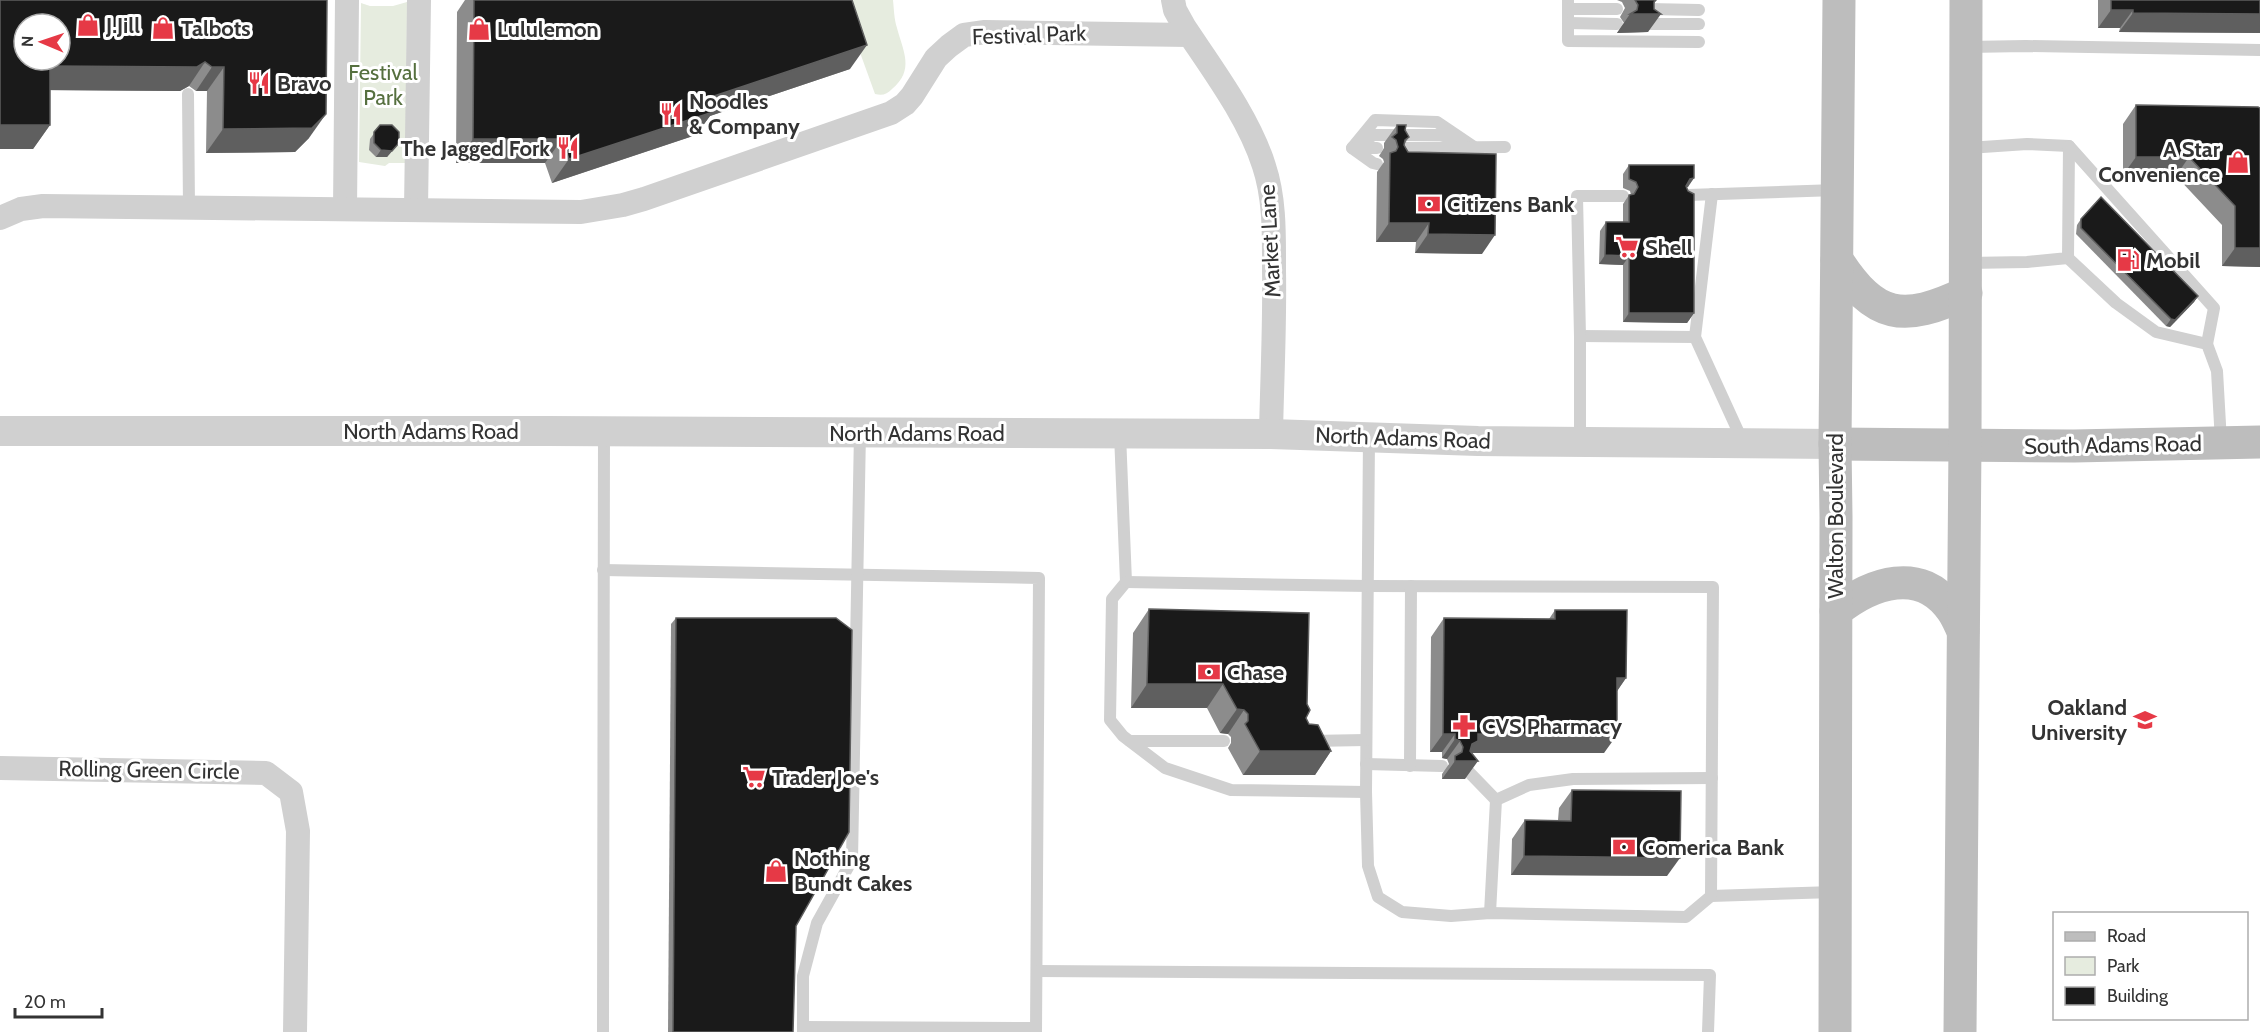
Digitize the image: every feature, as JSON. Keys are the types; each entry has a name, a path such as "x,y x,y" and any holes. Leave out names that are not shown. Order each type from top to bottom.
{"main road":[{"name":"Walton Boulevard","path":"1835,1032 1834,444 1839,0"},
{"path":"1960,1032 1966,0"},
{"path":"1837,260 1860,293 1891,310 1903,311 1936,306 1966,278"},
{"name":"South Adams Road","path":"1834,444 2074,446 2260,442"},
{"path":"1836,611 1850,600 1880,585 1896,582 1909,584 1926,589 1942,598 1953,611 1964,632"}],"street":[{"path":"345,210 347,0"},
{"path":"416,210 418,0"},
{"name":"Market Lane","path":"1173,0 1175,10 1189,35 1255,141 1265,167 1270,190 1274,284 1271,434"},
{"name":"Festival Park","path":"0,218 21,209 43,206 582,212 602,210 644,199 891,113 904,104 917,90 936,58 963,35 985,32 1189,35"},
{"name":"North Adams Road","path":"0,431 1271,434 1478,441 1834,444"},
{"name":"Rolling Green Circle","path":"0,768 267,773 291,792 298,831 295,1032"}],"lane":[{"path":"1617,9 1568,4 1568,41 1699,42"},
{"path":"1648,9 1699,10"},
{"path":"1568,23 1617,24"},
{"path":"1648,24 1699,24"},
{"path":"1965,47 2260,50"},
{"path":"188,94 189,208"},
{"path":"1352,148 1375,120 1437,122 1474,147"},
{"path":"1965,148 2027,144 2069,146 2214,308 2206,344 2217,370 2221,443"},
{"path":"2069,146 2068,258 2116,303 2156,332 2206,344"},
{"path":"1448,159 1474,147"},
{"path":"1400,148 1505,147"},
{"path":"1352,148 1377,148"},
{"path":"1352,148 1377,164"},
{"path":"1688,195 1837,190"},
{"path":"1712,194 1695,337 1743,442"},
{"path":"1580,441 1576,196 1623,196"},
{"path":"1966,278 2027,262 2068,258"},
{"path":"1580,336 1695,337"},
{"path":"603,1032 604,431"},
{"path":"603,570 858,575 1039,578 1036,1030 803,1029 803,976 818,923 852,860 858,575 860,432"},
{"path":"1120,434 1126,582 1113,599 1110,720 1123,736 1165,768 1231,790 1366,792"},
{"path":"1369,438 1366,792 1368,866 1378,897 1402,912 1451,916 1490,914 1686,917 1711,896 1835,892"},
{"path":"1126,582 1368,586 1713,587 1711,896"},
{"path":"1410,766 1411,586"},
{"path":"1297,741 1366,740"},
{"path":"1130,741 1224,741"},
{"path":"1366,764 1442,766"},
{"path":"1465,768 1496,800 1490,914"},
{"path":"1496,800 1529,785 1573,778 1712,778"},
{"path":"1037,971 1710,975 1708,1032"}],"green space":[{"path":"841,0 893,0 905,67 899,82 887,93 875,94"},
{"name":"Festival Park","path":"407,2 406,163 389,163 385,166 359,162 361,3 370,6 393,6"}],"building":[{"path":"0,0 327,0 326,114 312,128 223,129 224,67 212,67 205,62 197,67 72,66 72,12 12,12 12,72 50,72 50,125 0,125"},
{"path":"474,0 852,0 867,45 708,98 713,112 569,159 562,139 473,139"},
{"path":"1635,0 1656,0 1654,9 1661,14 1630,14 1637,10 1638,5"},
{"path":"2111,0 2260,0 2260,14 2133,13 2133,10 2111,10"},
{"path":"2136,105 2260,108 2260,248 2235,248 2235,206 2189,157 2136,157"},
{"path":"380,125 392,125 399,132 399,143 392,151 381,150 374,143 374,132"},
{"name":"Citizens Bank","path":"1397,125 1406,125 1405,130 1409,137 1405,140 1404,145 1408,152 1496,154 1495,235 1428,234 1429,223 1389,223 1390,153 1396,151 1398,147 1396,140 1392,137 1397,133"},
{"path":"1629,165 1694,165 1694,178 1690,179 1686,186 1688,191 1694,194 1694,313 1629,313 1629,256 1605,255 1606,222 1629,222 1629,195 1634,194 1638,187 1636,182 1629,179"},
{"path":"2101,197 2198,296 2175,320 2171,319 2081,228 2081,219"},
{"path":"1149,609 1309,613 1307,704 1310,710 1306,718 1309,724 1318,725 1331,751 1260,751 1245,724 1248,721 1248,714 1244,710 1237,709 1223,684 1147,684"},
{"name":"CVS Pharmacy","path":"1555,610 1627,610 1626,678 1617,678 1617,735 1478,734 1478,741 1472,744 1470,751 1478,761 1455,761 1455,756 1462,752 1463,747 1460,741 1455,739 1455,734 1443,734 1444,618 1555,619"},
{"path":"676,618 836,618 852,630 849,832 796,926 793,1032 673,1032"},
{"path":"1572,790 1681,791 1680,858 1524,856 1525,820 1571,821"}],"place":[{"name":"J.Jill","path":"88,25"},
{"name":"Talbots","path":"163,28"},
{"name":"Lululemon","path":"479,29"},
{"name":"Bravo","path":"259,83"},
{"name":"Noodles & Company","path":"671,114"},
{"name":"The Jagged Fork","path":"568,148"},
{"name":"A Star Convenience","path":"2238,162"},
{"name":"Citizens Bank","path":"1429,204"},
{"name":"Shell","path":"1627,247"},
{"name":"Mobil","path":"2128,260"},
{"name":"Chase","path":"1209,672"},
{"name":"Oakland University","path":"2145,720"},
{"name":"CVS Pharmacy","path":"1464,726"},
{"name":"Trader Joe's","path":"754,777"},
{"name":"Comerica Bank","path":"1624,847"},
{"name":"Nothing Bundt Cakes","path":"776,871"}]}
